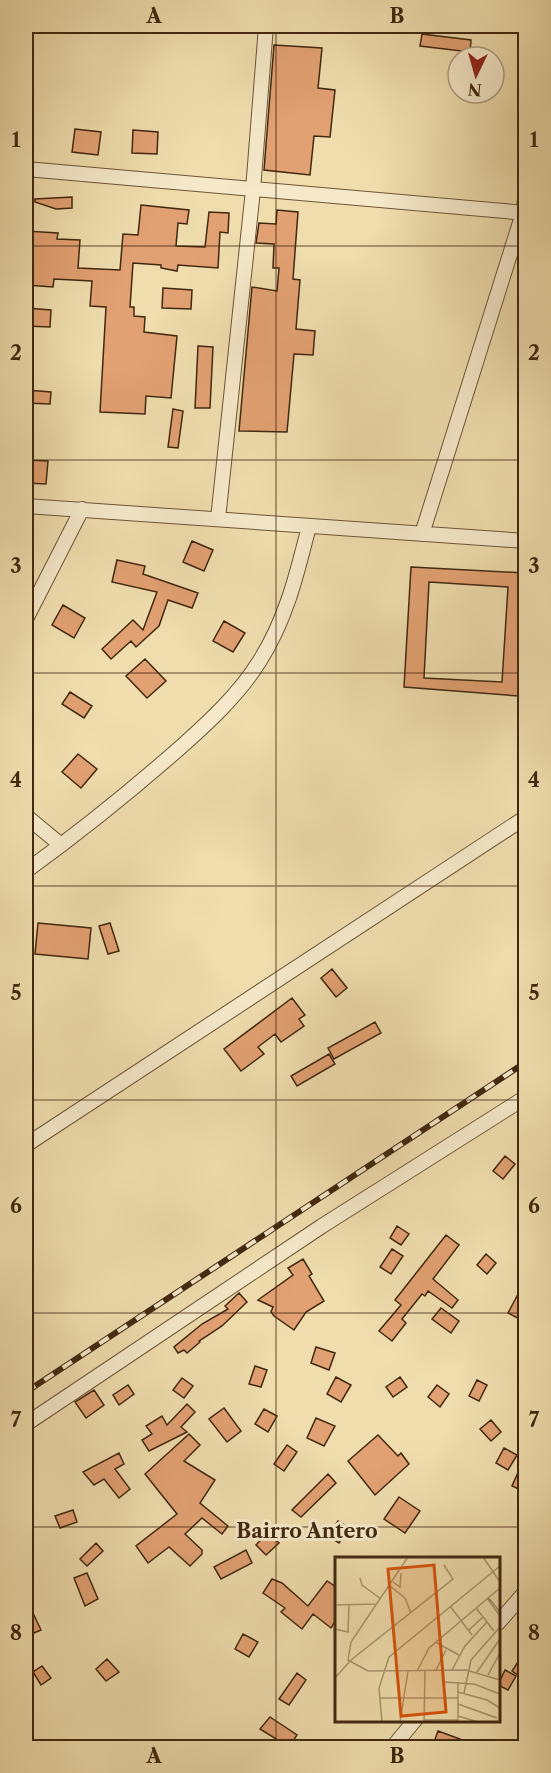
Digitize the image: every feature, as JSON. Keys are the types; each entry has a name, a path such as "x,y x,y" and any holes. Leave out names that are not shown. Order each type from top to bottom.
{"street":[{"path":"218,519 253,190 266,26"},
{"path":"26,169 524,213"},
{"path":"422,534 524,213 525,194"},
{"path":"26,506 525,541"},
{"path":"26,619 81,509"},
{"path":"26,871 142,782 218,713 259,663 294,588 309,526"},
{"path":"26,816 61,845"},
{"path":"26,1145 525,817"},
{"path":"26,1424 322,1226 525,1097"},
{"path":"500,1621 525,1591"},
{"path":"392,1748 413,1722"}],"building":[{"path":"422,34 471,40 471,45 446,45 446,49 420,46"},
{"path":"274,45 322,48 318,88 335,90 330,137 314,136 310,175 264,170"},
{"path":"75,129 101,132 98,155 72,152"},
{"path":"133,130 158,132 157,154 132,153"},
{"path":"72,197 72,208 56,209 35,202 35,199"},
{"path":"141,205 189,210 187,224 178,223 176,246 205,247 209,212 229,213 228,233 220,232 218,268 178,265 177,271 161,268 161,265 133,263 130,307 134,307 134,316 145,317 144,332 177,336 171,398 146,396 145,414 100,412 106,307 90,306 92,281 54,279 53,287 26,285 26,231 58,233 57,239 80,240 78,268 120,270 123,234 138,235"},
{"path":"277,210 298,212 293,279 300,280 296,329 315,331 313,355 294,354 287,432 239,431 252,287 277,291 279,268 273,268 274,244 256,243 259,223 276,224"},
{"path":"163,288 192,290 191,309 162,308"},
{"path":"26,308 51,310 50,327 26,326"},
{"path":"198,346 213,347 210,408 195,408"},
{"path":"26,390 51,392 50,404 26,403"},
{"path":"173,409 183,411 178,448 168,447"},
{"path":"26,460 48,461 46,484 26,483"},
{"path":"192,541 213,550 204,571 183,562"},
{"path":"117,560 145,566 143,574 198,593 192,608 168,600 159,626 136,647 131,641 111,659 102,649 133,620 143,630 157,592 112,582"},
{"path":"411,567 525,573 518,696 404,687","holes":["429,582 508,587 502,682 424,678"]},
{"path":"63,605 85,618 74,638 52,625"},
{"path":"224,621 245,633 233,652 213,641"},
{"path":"145,659 166,681 147,698 126,676"},
{"path":"70,692 92,706 84,718 62,704"},
{"path":"78,754 97,769 81,788 62,772"},
{"path":"38,923 91,928 88,959 35,954"},
{"path":"110,923 119,951 108,954 99,926"},
{"path":"332,969 347,988 336,997 321,978"},
{"path":"292,998 305,1015 299,1019 304,1026 281,1042 275,1034 258,1047 264,1054 241,1071 224,1049"},
{"path":"375,1022 381,1033 334,1059 328,1048"},
{"path":"329,1054 335,1064 297,1086 291,1076"},
{"path":"505,1156 515,1164 503,1179 493,1171"},
{"path":"397,1226 409,1234 401,1245 390,1238"},
{"path":"446,1235 459,1245 433,1279 458,1300 452,1308 428,1291 425,1296 422,1294 402,1319 406,1323 392,1341 379,1331 401,1305 395,1300"},
{"path":"392,1249 403,1256 391,1274 380,1267"},
{"path":"486,1254 496,1263 487,1274 477,1265"},
{"path":"303,1259 312,1274 309,1276 324,1301 306,1312 294,1330 274,1316 271,1312 273,1307 258,1300 293,1275 288,1268"},
{"path":"525,1281 525,1322 508,1313"},
{"path":"239,1293 247,1302 222,1326 199,1341 187,1353 184,1350 178,1353 174,1347 202,1324 228,1309 225,1306"},
{"path":"441,1308 459,1321 451,1333 432,1319"},
{"path":"316,1347 335,1353 329,1370 311,1363"},
{"path":"255,1366 267,1370 261,1387 249,1384"},
{"path":"336,1377 351,1385 341,1402 327,1394"},
{"path":"400,1377 407,1387 393,1397 386,1387"},
{"path":"182,1378 193,1386 184,1398 173,1390"},
{"path":"477,1380 487,1385 479,1401 469,1396"},
{"path":"128,1385 134,1394 119,1405 113,1395"},
{"path":"437,1385 449,1394 440,1407 428,1397"},
{"path":"94,1390 104,1405 86,1418 75,1402"},
{"path":"187,1404 195,1412 181,1427 187,1432 149,1451 142,1440 152,1434 146,1426 162,1416 167,1425"},
{"path":"224,1408 241,1431 227,1442 209,1419"},
{"path":"264,1409 277,1416 268,1432 255,1424"},
{"path":"316,1418 335,1426 324,1446 307,1438"},
{"path":"491,1420 501,1432 491,1441 480,1429"},
{"path":"189,1434 200,1445 184,1461 215,1480 200,1503 228,1526 222,1534 202,1518 185,1534 202,1550 202,1554 190,1566 169,1547 148,1563 136,1546 177,1514 145,1474"},
{"path":"378,1435 398,1456 401,1453 409,1464 375,1495 348,1461"},
{"path":"287,1445 297,1452 284,1471 274,1464"},
{"path":"504,1448 517,1455 508,1470 496,1463"},
{"path":"119,1453 124,1464 115,1469 130,1489 119,1498 104,1479 94,1485 83,1472"},
{"path":"525,1457 525,1492 512,1486"},
{"path":"328,1474 336,1483 301,1517 292,1510"},
{"path":"399,1497 420,1511 405,1533 384,1519"},
{"path":"73,1510 77,1522 60,1528 55,1516"},
{"path":"338,1521 349,1528 339,1543 328,1536"},
{"path":"268,1532 279,1543 266,1555 256,1545"},
{"path":"96,1543 103,1551 87,1566 80,1559"},
{"path":"246,1550 252,1563 221,1579 214,1567"},
{"path":"87,1573 98,1599 85,1606 74,1578"},
{"path":"272,1579 282,1583 308,1606 327,1581 335,1586 335,1622 331,1628 313,1614 302,1629 281,1612 285,1608 263,1593"},
{"path":"33,1613 41,1630 29,1635 26,1616"},
{"path":"243,1634 258,1642 249,1657 235,1649"},
{"path":"525,1651 525,1680 512,1671"},
{"path":"107,1659 119,1672 106,1681 96,1669"},
{"path":"42,1666 51,1678 41,1685 33,1672"},
{"path":"505,1670 516,1676 508,1690 500,1686"},
{"path":"297,1673 306,1680 289,1705 279,1699"},
{"path":"270,1717 297,1735 289,1747 260,1729"},
{"path":"438,1731 479,1746 479,1748 432,1748"}],"railway":[{"path":"26,1392 526,1062"}],"district":[{"name":"Bairro Antero","path":"307,1531"}]}
